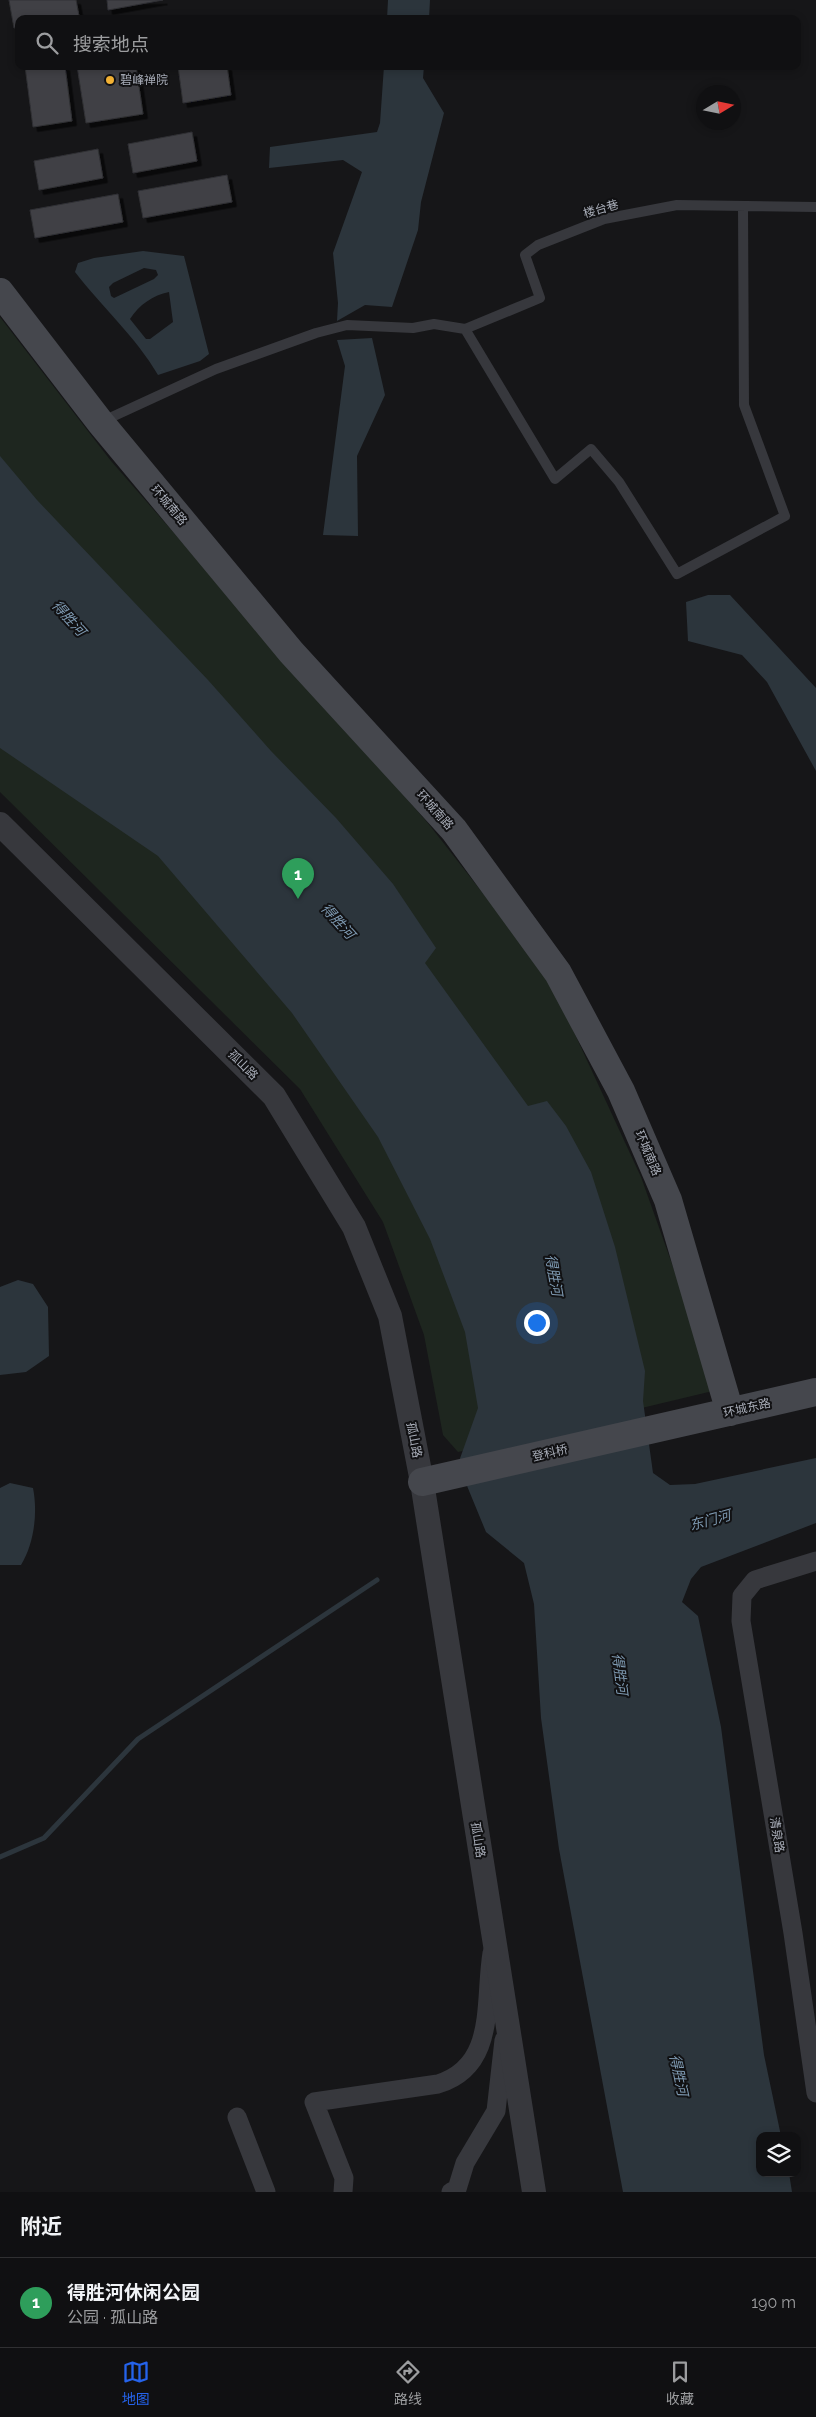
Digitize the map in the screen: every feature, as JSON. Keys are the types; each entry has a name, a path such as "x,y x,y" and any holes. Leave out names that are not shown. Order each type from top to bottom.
{"main road":[{"name":"环城南路","path":"0,292 100,422 291,652 454,830 558,973 621,1091 668,1200 730,1412"},
{"name":"环城东路","path":"678,1424 816,1392"},
{"name":"登科桥","path":"422,1482 678,1424"}],"street":[{"name":"孤山路","path":"0,824 274,1096 354,1227 390,1316 422,1482 534,2192"},
{"name":"清泉路","path":"816,1561 755,1580 742,1596 741,1621 793,1933 816,2093"},
{"path":"344,2192 344,2178 314,2102 438,2084 450,2080 461,2073 471,2064 484,2033 488,1977 494,1942"},
{"path":"451,2192 458,2189 465,2164 496,2111 507,2016"},
{"path":"237,2116 266,2192"}],"lane":[{"path":"100,422 216,369 316,333 339,327 347,325 413,328 434,324 465,329 555,479 591,449 619,482 676,574 785,516 744,405 742,206"},
{"name":"楼台巷","path":"465,329 540,298 525,255 538,245 604,219 668,207 816,207"}],"shaded area":[{"path":"0,317 111,461 427,822 548,976 641,1177 717,1390 458,1452 443,1435 424,1335 383,1222 300,1089 0,792"}],"water":[{"path":"388,0 430,0 429,15 387,15"},
{"path":"384,70 424,70 423,78 444,113 421,202 418,230 392,307 365,305 337,321 338,303 333,253 362,172 343,160 269,168 270,147 377,132 380,123"},
{"path":"143,251 184,256 209,354 200,361 158,375 140,348 75,272 78,263 94,258","holes":["144,268 156,270 158,275 154,279 114,298 111,296 109,287 113,283","169,292 173,322 150,339 146,339 130,319 147,301"]},
{"path":"372,338 385,395 357,456 358,536 323,535 345,366 337,340"},
{"path":"0,456 37,500 336,818 393,884 436,948 425,963 528,1106 547,1101 566,1126 591,1172 615,1247 645,1371 643,1401 653,1473 670,1485 695,1484 816,1458 816,1523 701,1567 691,1579 682,1602 698,1616 721,1727 764,2055 780,2132 756,2132 756,2177 790,2177 792,2192 623,2192 559,1849 541,1718 534,1604 524,1563 486,1532 458,1464 478,1408 465,1332 430,1239 378,1137 292,1013 158,856 0,748"},
{"path":"708,595 730,595 816,688 816,771 767,682 742,655 688,641 686,602"},
{"path":"18,1280 33,1284 48,1307 49,1356 26,1372 0,1375 0,1287"},
{"path":"10,1483 33,1488 34,1528 29,1548 21,1565 0,1565 0,1488"}],"building":[{"path":"9,0 76,0 79,15 15,15 14,28"},
{"path":"107,0 163,0 108,10"},
{"path":"26,70 66,70 72,121 33,127"},
{"path":"78,70 137,70 143,114 86,123"},
{"path":"179,70 228,70 231,95 183,103"},
{"path":"192,132 197,161 133,173 128,144"},
{"path":"98,149 103,178 39,190 34,161"},
{"path":"227,175 232,202 143,218 138,191"},
{"path":"118,194 123,222 35,238 30,210"}],"waterway":[{"path":"0,1857 44,1838 138,1739 377,1580"}],"place":[{"name":"碧峰禅院","path":"110,80"},
{"name":"得胜河休闲公园","path":"298,899"}],"water label":[{"name":"得胜河","path":"69,618"},
{"name":"得胜河","path":"338,921"},
{"name":"得胜河","path":"554,1275"},
{"name":"东门河","path":"710,1520"},
{"name":"得胜河","path":"620,1674"},
{"name":"得胜河","path":"679,2075"}]}
